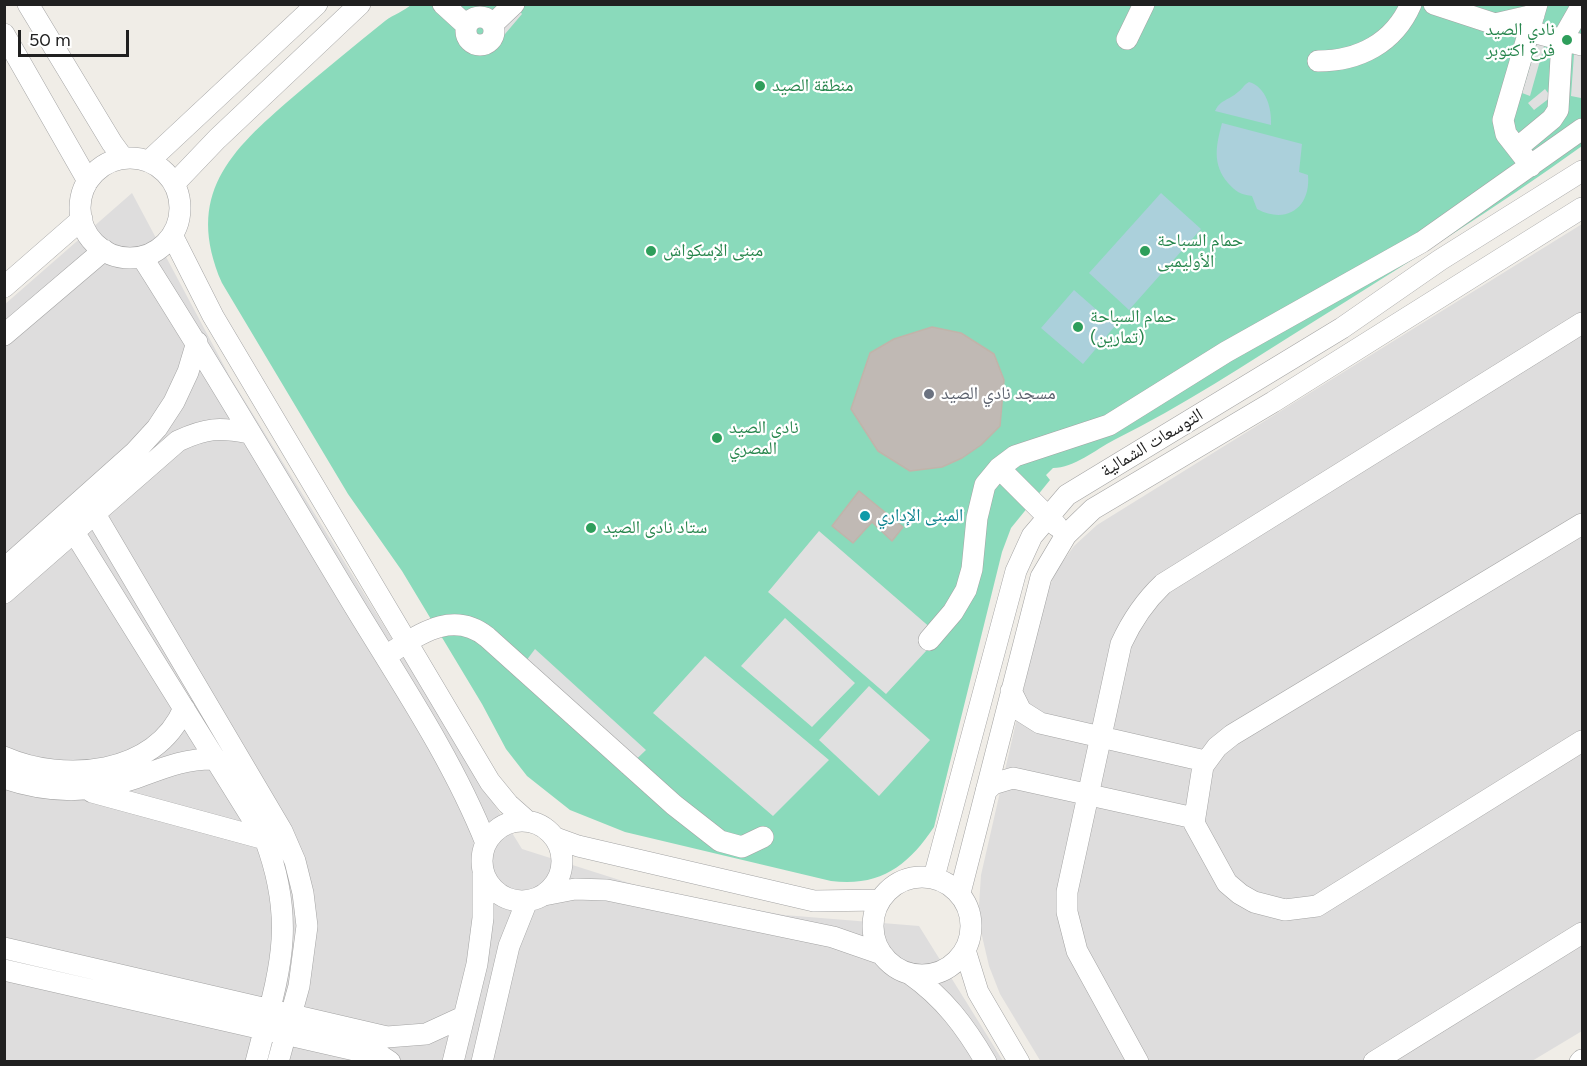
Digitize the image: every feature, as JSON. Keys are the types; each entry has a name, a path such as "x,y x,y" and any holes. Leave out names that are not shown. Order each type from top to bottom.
{"street":[{"path":"28,4 123,158"},
{"path":"149,161 317,4"},
{"path":"175,183 217,139 360,4"},
{"path":"443,4 473,18 514,4"},
{"path":"1127,39 1144,4"},
{"path":"1318,61 1346,59 1372,49 1394,32 1411,4"},
{"path":"1434,4 1495,24 1534,17 1562,40 1582,45"},
{"path":"1517,148 1552,119 1558,110 1562,40 1582,5"},
{"path":"1531,166 1506,134 1503,120 1534,17"},
{"path":"4,34 88,182"},
{"path":"929,640 953,612 966,590 972,569 976,518 985,486 999,468 1015,456 1080,437 1109,425 1226,352 1422,242 1582,129"},
{"path":"123,158 149,161 164,170 175,183 181,204 180,215 172,235 164,245 142,257 122,257 104,250 86,231 82,219 80,204 88,182 103,165 123,158"},
{"name":"التوسعات الشمالية","path":"934,878 1009,590 1023,553 1046,516 1067,495 1342,328 1440,260 1582,171"},
{"path":"960,893 1041,577 1066,535 1093,509 1273,402 1582,208"},
{"path":"4,287 82,219"},
{"path":"172,235 207,307 490,782 508,804 526,820 548,829 561,849 561,869 555,885 535,898 504,962 482,1062"},
{"path":"4,335 104,250"},
{"path":"142,257 197,342 249,433 385,657 456,778 486,843"},
{"path":"1440,260 1456,285"},
{"path":"1138,1062 1077,951 1070,932 1067,892 1121,644 1138,611 1163,584 1582,323"},
{"path":"90,506 157,428 174,402 188,372 197,342"},
{"path":"4,569 69,524 178,441 200,431 225,428 249,433"},
{"path":"999,468 1066,535"},
{"path":"90,506 282,831 295,861 303,893 307,926 299,986 278,1062"},
{"path":"4,593 69,524"},
{"path":"69,524 266,839 280,886 284,926 282,956 256,1062"},
{"path":"1582,524 1232,735 1205,761 1194,818 1227,883 1239,894 1269,907 1301,910 1317,906 1582,741"},
{"path":"385,657 406,643 442,626 463,624 478,630 505,665 720,841 742,847 763,837"},
{"path":"1011,691 1021,711 1030,718 1100,738 1205,761"},
{"path":"4,757 45,771 93,771 116,765 158,742 174,727 184,708"},
{"path":"158,742 168,751 172,764"},
{"path":"4,778 27,786 56,790 86,790 114,785 172,764 201,758 216,759"},
{"path":"986,791 993,784 1013,778 1194,818"},
{"path":"86,790 266,839"},
{"path":"453,1062 477,964 483,918 481,862 486,843 502,825 526,820"},
{"path":"555,837 578,846 779,895 814,901 880,900"},
{"path":"483,872 495,891 504,898 535,898 575,889 607,890 833,937 882,954"},
{"path":"910,974 935,974 948,968 965,950 972,927 966,903 960,893 952,886 934,878 913,877 903,880 886,892 875,910 873,933 882,954 899,970 910,974 926,985 954,1013 986,1062"},
{"path":"1374,1062 1582,933"},
{"path":"4,948 267,1020"},
{"path":"965,950 978,992 1019,1062"},
{"path":"4,970 289,1025 381,1056 390,1062"},
{"path":"289,1025 407,1038 436,1031 463,1017"}],"shaded area":[{"path":"516,6 522,14 494,47 486,41"},
{"path":"1538,40 1545,43 1530,96 1522,93"},
{"path":"1574,54 1582,55 1581,98 1571,96"},
{"path":"1545,89 1551,97 1534,110 1528,103"},
{"path":"132,193 230,377 522,849 651,890 784,915 919,926 1003,1061 5,1061 4,305"},
{"path":"1582,224 1582,1031 1532,1061 1041,1062 1000,994 989,966 982,936 979,905 981,875 1044,600 1056,571 1074,546 1097,525"},
{"path":"819,531 940,636 886,694 768,592"},
{"path":"785,618 855,683 812,727 741,666"},
{"path":"535,649 646,750 622,773 517,673"},
{"path":"705,656 829,760 773,816 653,713"},
{"path":"869,686 930,740 879,796 819,740"}],"green space":[{"name":"نادى الصيد المصري","path":"412,4 1582,5 1582,146 1449,236 1215,384 1084,458 1069,465 1053,468 1046,475 1050,480 1011,528 1002,552 934,827 914,853 891,871 864,881 831,881 625,832 570,810 527,776 506,749 482,704 402,571 348,494 222,283 212,252 208,224 211,200 220,177 233,156 250,136 304,87 385,21"}],"water":[{"path":"1249,82 1264,93 1270,112 1271,125 1215,111 1220,104"},
{"path":"1222,123 1302,144 1299,172 1308,175 1308,186 1306,196 1295,210 1278,215 1268,213 1257,209 1252,196 1233,189 1223,176 1217,162 1218,139"},
{"name":"حمام السباحة الأوليمبى","path":"1161,193 1201,229 1129,310 1089,273"},
{"name":"حمام السباحة (تمارين)","path":"1074,290 1115,326 1083,364 1041,328"}],"building":[{"name":"مسجد نادي الصيد","path":"932,327 961,333 994,354 1004,380 1000,426 981,445 962,458 942,467 910,471 878,451 851,409 870,353 894,339"},
{"name":"المبنى الإداري","path":"859,491 903,527 892,541 872,522 853,543 832,526"}],"place":[{"name":"نادي الصيد فرع اكتوبر","path":"1567,40"},
{"name":"منطقة الصيد","path":"760,86"},
{"name":"مبنى الإسكواش","path":"651,251"},
{"name":"حمام السباحة الأوليمبى","path":"1145,251"},
{"name":"حمام السباحة (تمارين)","path":"1078,327"},
{"name":"مسجد نادي الصيد","path":"929,394"},
{"name":"نادى الصيد المصري","path":"717,438"},
{"name":"المبنى الإداري","path":"865,516"},
{"name":"ستاد نادى الصيد","path":"591,528"}]}
